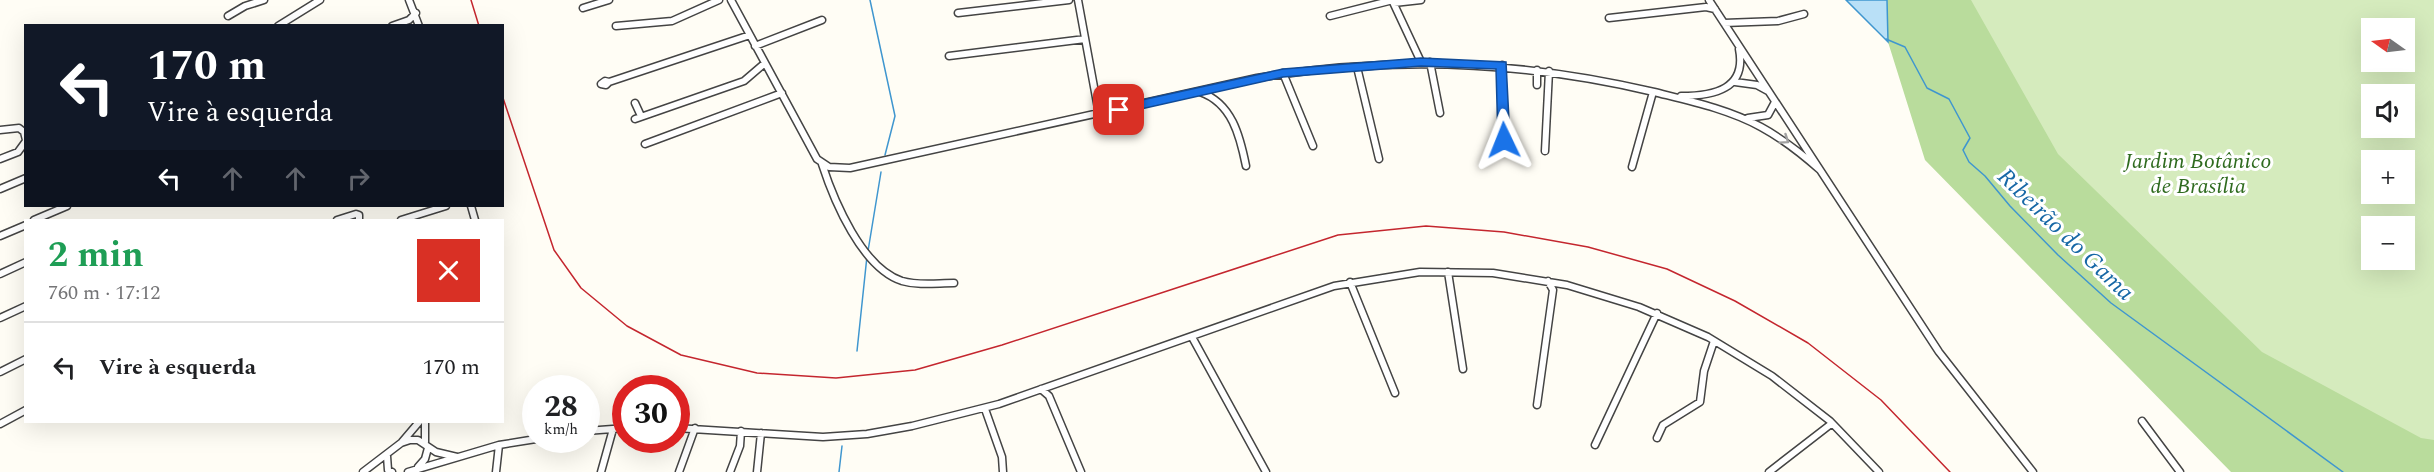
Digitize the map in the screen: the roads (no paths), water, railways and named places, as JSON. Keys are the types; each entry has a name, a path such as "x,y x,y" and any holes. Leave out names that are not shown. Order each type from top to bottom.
{"street":[{"path":"228,16 245,6 264,0"},
{"path":"281,24 320,0"},
{"path":"409,0 418,23 409,20"},
{"path":"583,8 609,0"},
{"path":"616,26 672,21 719,0"},
{"path":"731,0 817,159 829,167 850,168 1283,73 1430,62 1502,65 1549,71 1616,82 1669,96 1744,117 1789,142 1820,170"},
{"path":"958,13 1070,0"},
{"path":"1078,0 1099,114"},
{"path":"1330,16 1386,3 1420,0"},
{"path":"1393,2 1421,62"},
{"path":"1609,18 1708,3 1715,9 1939,352 2033,472"},
{"path":"398,24 409,20 416,13"},
{"path":"1724,23 1778,21 1804,15"},
{"path":"756,46 822,20"},
{"path":"609,82 750,36"},
{"path":"950,56 1085,39"},
{"path":"1669,96 1692,97 1714,94 1735,82 1742,70 1737,43"},
{"path":"1430,62 1440,113"},
{"path":"634,119 744,81 765,63"},
{"path":"1502,65 1504,140"},
{"path":"1357,67 1379,159"},
{"path":"1537,70 1537,85"},
{"path":"1545,152 1549,71"},
{"path":"1283,73 1313,146"},
{"path":"1735,82 1757,85 1769,92"},
{"path":"1212,95 1216,88"},
{"path":"1196,92 1212,95 1231,119 1239,137 1246,166"},
{"path":"1632,167 1653,92"},
{"path":"645,144 782,93"},
{"path":"1714,94 1714,101 1722,111"},
{"path":"1744,117 1768,115 1775,102"},
{"path":"635,103 641,116"},
{"path":"0,130 11,127 19,128 24,132"},
{"path":"0,159 18,152 24,143"},
{"path":"822,164 825,176 855,237 881,269 897,279 919,283 954,283"},
{"path":"0,189 24,179"},
{"path":"36,219 65,207"},
{"path":"404,219 443,207"},
{"path":"340,219 356,214 359,215 359,219"},
{"path":"0,236 24,226"},
{"path":"0,274 24,263"},
{"path":"1448,272 1463,369"},
{"path":"690,428 844,436 935,422 985,409 1264,310 1350,282 1395,275 1448,272 1494,273 1593,291 1657,312 1713,341 1793,392 1831,424 1880,472"},
{"path":"1537,405 1552,290 1548,281"},
{"path":"1350,282 1395,393"},
{"path":"1552,290 1560,284"},
{"path":"0,318 24,307"},
{"path":"1595,445 1657,312"},
{"path":"1192,337 1266,472"},
{"path":"1658,438 1659,430 1664,423 1700,402 1704,371 1713,341"},
{"path":"0,372 24,360"},
{"path":"1049,396 1052,386"},
{"path":"1041,389 1049,396 1082,472"},
{"path":"985,409 1002,457 1003,472"},
{"path":"0,424 24,411"},
{"path":"2142,421 2180,472"},
{"path":"363,472 388,456 417,423"},
{"path":"411,471 425,459 425,423"},
{"path":"1769,472 1831,424"},
{"path":"679,472 695,428"},
{"path":"730,472 740,446 741,431"},
{"path":"602,472 612,433"},
{"path":"757,472 761,433"},
{"path":"401,443 418,440 436,452 458,457"},
{"path":"411,471 499,445 522,441"},
{"path":"496,472 499,445"},
{"path":"388,456 386,463 388,470 392,472"}],"water":[{"path":"1846,0 1887,0 1888,42"}],"waterway":[{"path":"870,0 895,116 885,155"},
{"name":"Ribeirão do Gama","path":"1886,39 1905,47 1927,88 1949,99 1970,138 1963,150 1969,162 1985,176 2010,206 2058,255 2111,303 2343,472"},
{"path":"868,251 881,172"},
{"path":"857,351 867,256"},
{"path":"839,472 842,446"}],"railway":[{"path":"471,0 478,24"},
{"path":"504,101 554,250 581,288 627,326 681,355 757,373 836,378 915,370 1002,345 1338,235 1426,226 1504,232 1588,247 1667,269 1735,301 1808,343 1881,400 1950,472"}],"park label":[{"name":"Jardim Botânico de Brasília","path":"2198,172"}]}
